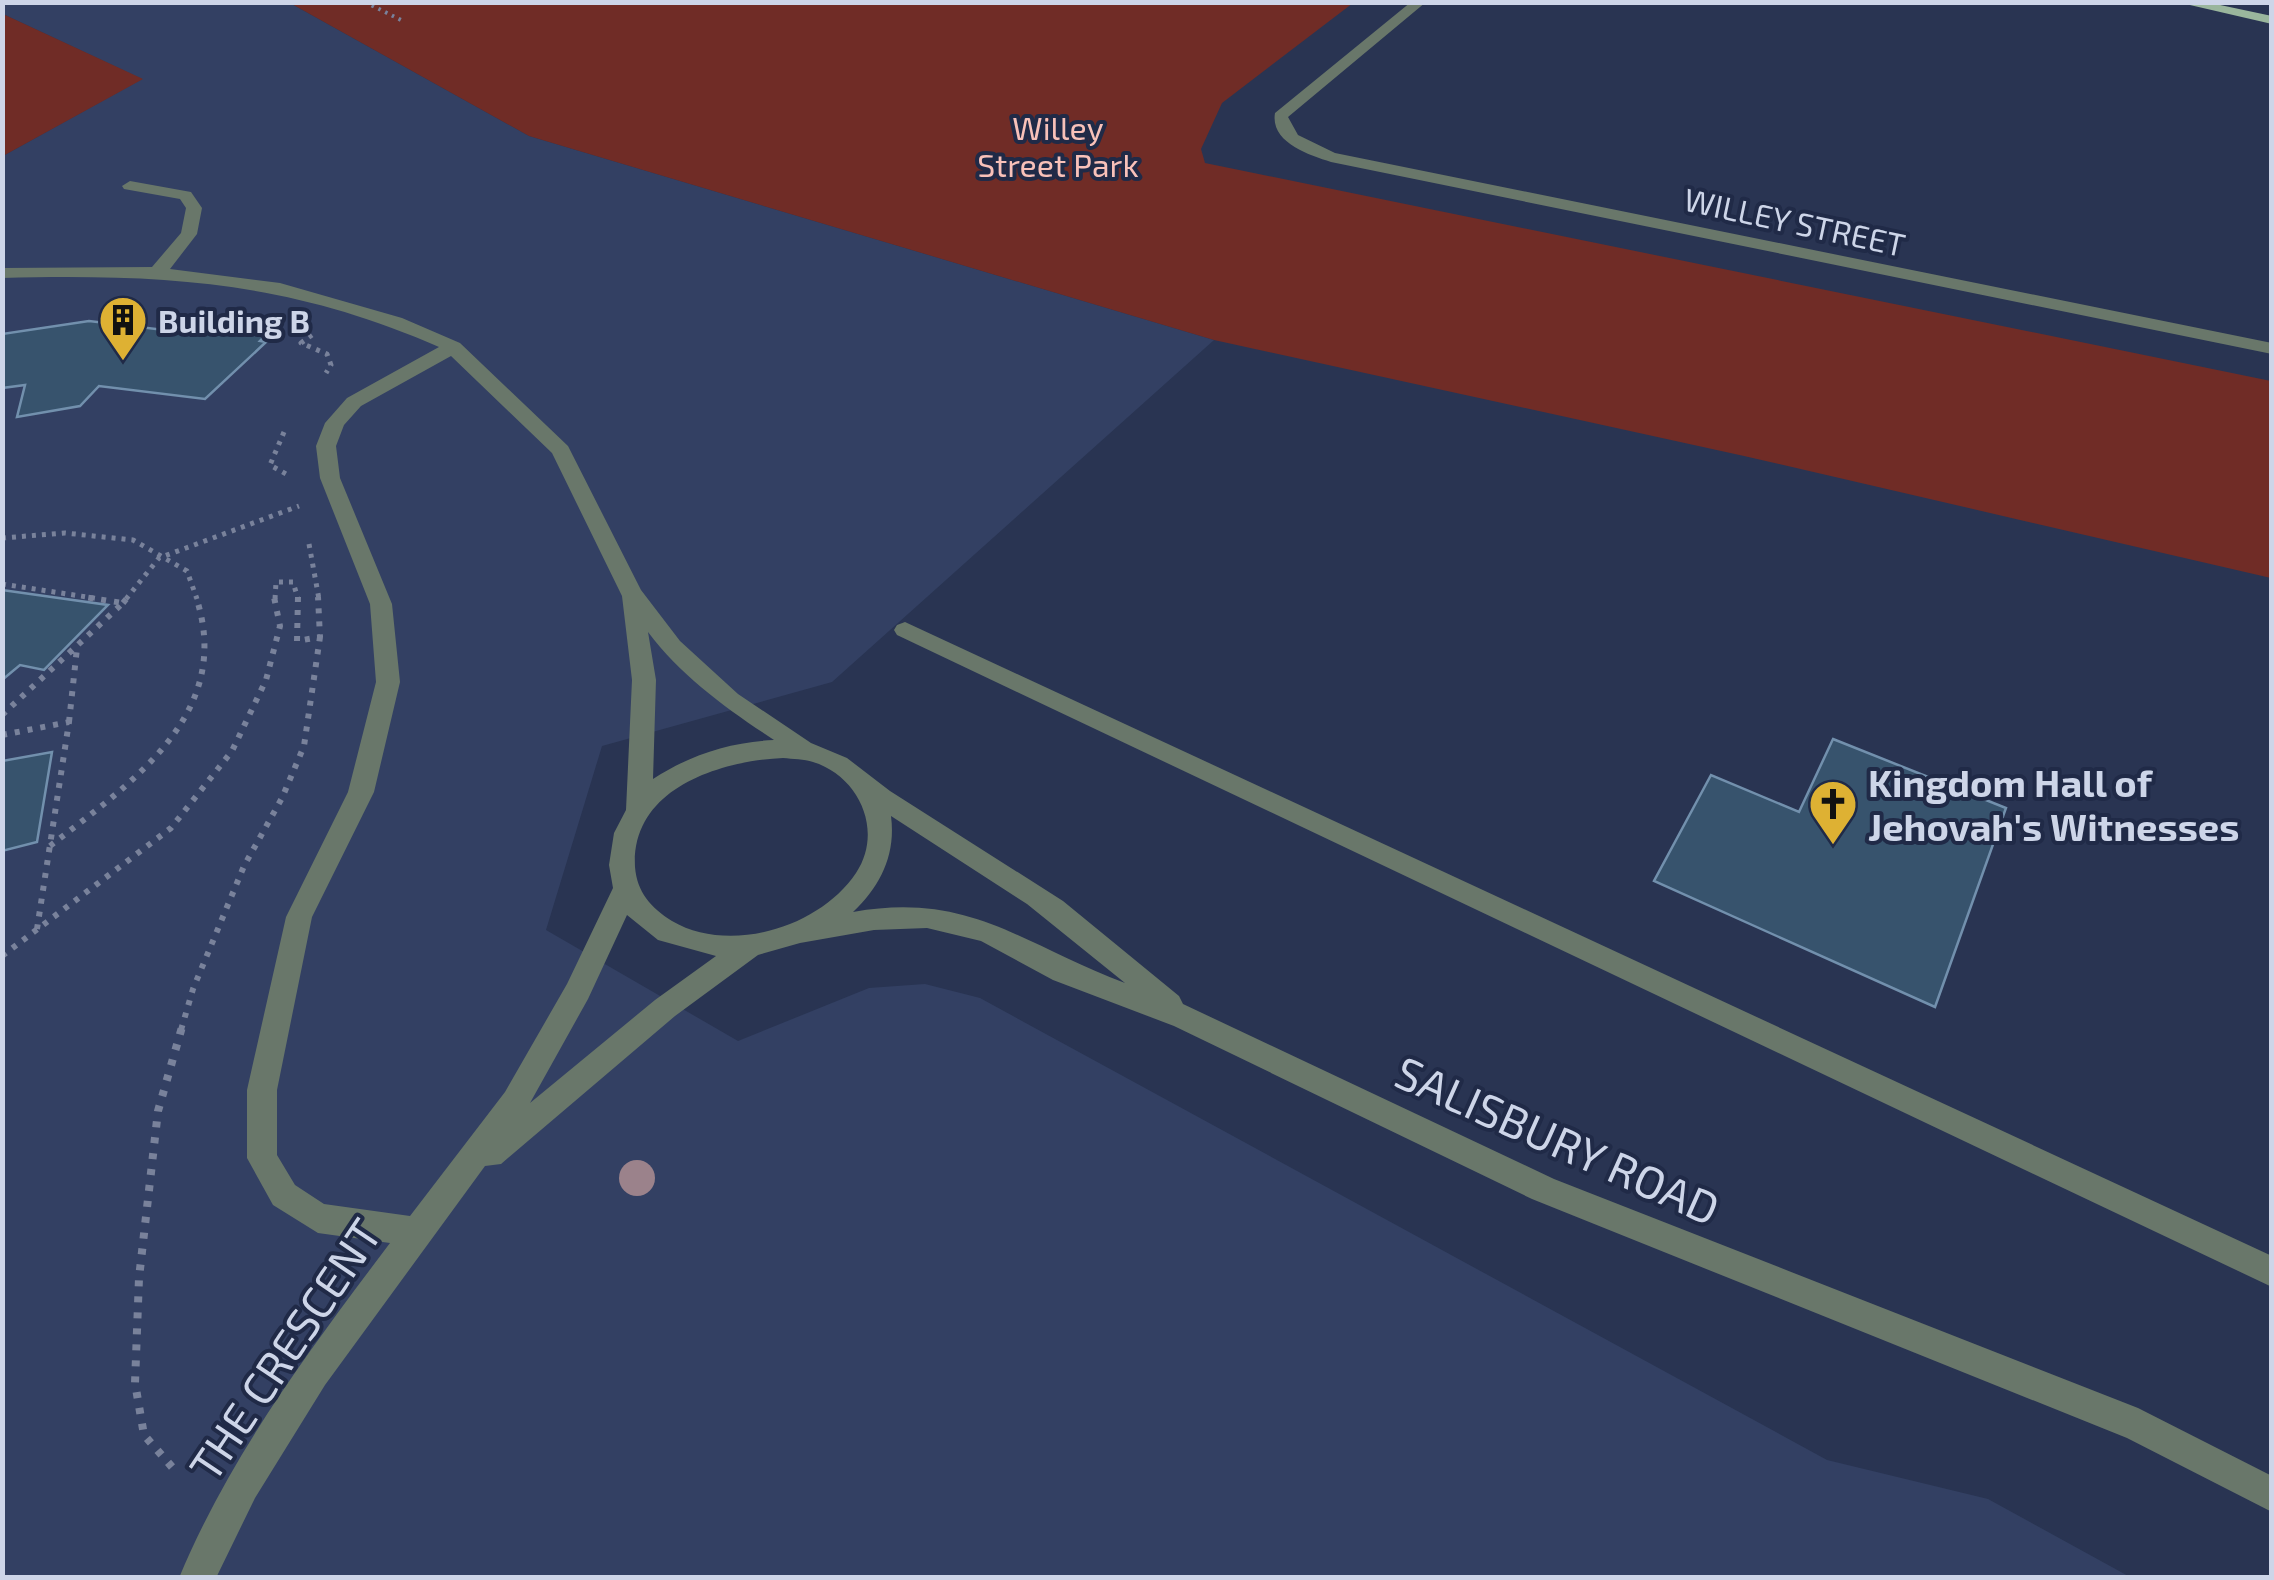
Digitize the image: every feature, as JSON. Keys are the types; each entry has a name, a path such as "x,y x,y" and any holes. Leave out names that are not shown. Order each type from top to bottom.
{"main road":[{"path":"2184,2 2272,20"}],"street":[{"name":"WILLEY STREET","path":"1420,2 1280,116 1286,133 1306,149 1331,157 2272,349"},
{"path":"130,186 185,195 194,208 189,234 157,273"},
{"path":"2,273 157,273 274,287 331,300 453,347 561,450 631,594 672,647 760,722 849,768 871,792 934,829 1072,922 1184,1017"},
{"path":"416,1232 318,1218 284,1195 262,1158 262,1090 298,918 361,792 388,682 381,604 330,478 326,446 335,423 354,402 453,347"},
{"path":"631,594 644,680 639,812"},
{"path":"905,630 2272,1272"},
{"path":"813,752 773,747 732,752 695,765 662,786 639,812 626,837 622,864 626,888 640,912 672,936 707,945 752,945 801,932 837,910 868,878 881,844 881,816 871,792"},
{"name":"THE CRESCENT","path":"197,1578 224,1520 284,1418 416,1232 460,1180 550,1044 626,888"},
{"name":"SALISBURY ROAD","path":"801,932 874,918 927,917 987,931 1063,972 1184,1017 1543,1189 2138,1425 2272,1494"},
{"name":"THE CRESCENT","path":"460,1180 636,1031 752,945"}],"path":[{"path":"364,2 401,20"},
{"path":"320,329 301,344 326,354 331,365 324,378"},
{"path":"292,420 270,465 286,472 293,485"},
{"path":"2,715 123,603 159,558 300,502 304,523"},
{"path":"2,538 65,533 133,540 186,572 208,652 191,708 166,750 50,846"},
{"path":"172,1466 144,1435 135,1383 139,1278 158,1111 192,989 244,866 282,798 304,746 322,617 308,541"},
{"path":"2,956 170,828 232,751 266,680 280,626 273,589 276,582 293,582 298,598 298,641 320,637"},
{"path":"2,584 123,603"},
{"path":"36,930 77,646"},
{"path":"2,736 69,722"}],"shaded area":[{"path":"3,2 290,3 529,136 1214,340 832,682 602,746 546,930 738,1041 869,988 925,984 980,998 1827,1460 1988,1499 2130,1577 3,1577 3,156 142,79 3,14"}],"green space":[{"name":"Willey Street Park","path":"290,3 1353,3 1222,103 1201,149 1205,163 2271,381 2271,578 1744,456 1214,340 529,136"},
{"path":"3,14 143,79 3,156"}],"building":[{"name":"Building B","path":"222,320 275,326 260,341 266,342 205,399 99,386 80,406 17,417 25,385 2,388 2,334 89,321 206,335"},
{"path":"2,590 108,605 44,670 20,665 2,680"},
{"name":"Kingdom Hall of Jehovah's Witnesses","path":"1833,739 2006,808 1935,1007 1654,881 1711,775 1799,812"},
{"path":"52,752 37,842 2,851 2,761"}],"place":[{"name":"Building B","path":"123,362"},
{"name":"Kingdom Hall of Jehovah's Witnesses","path":"1833,846"}]}
